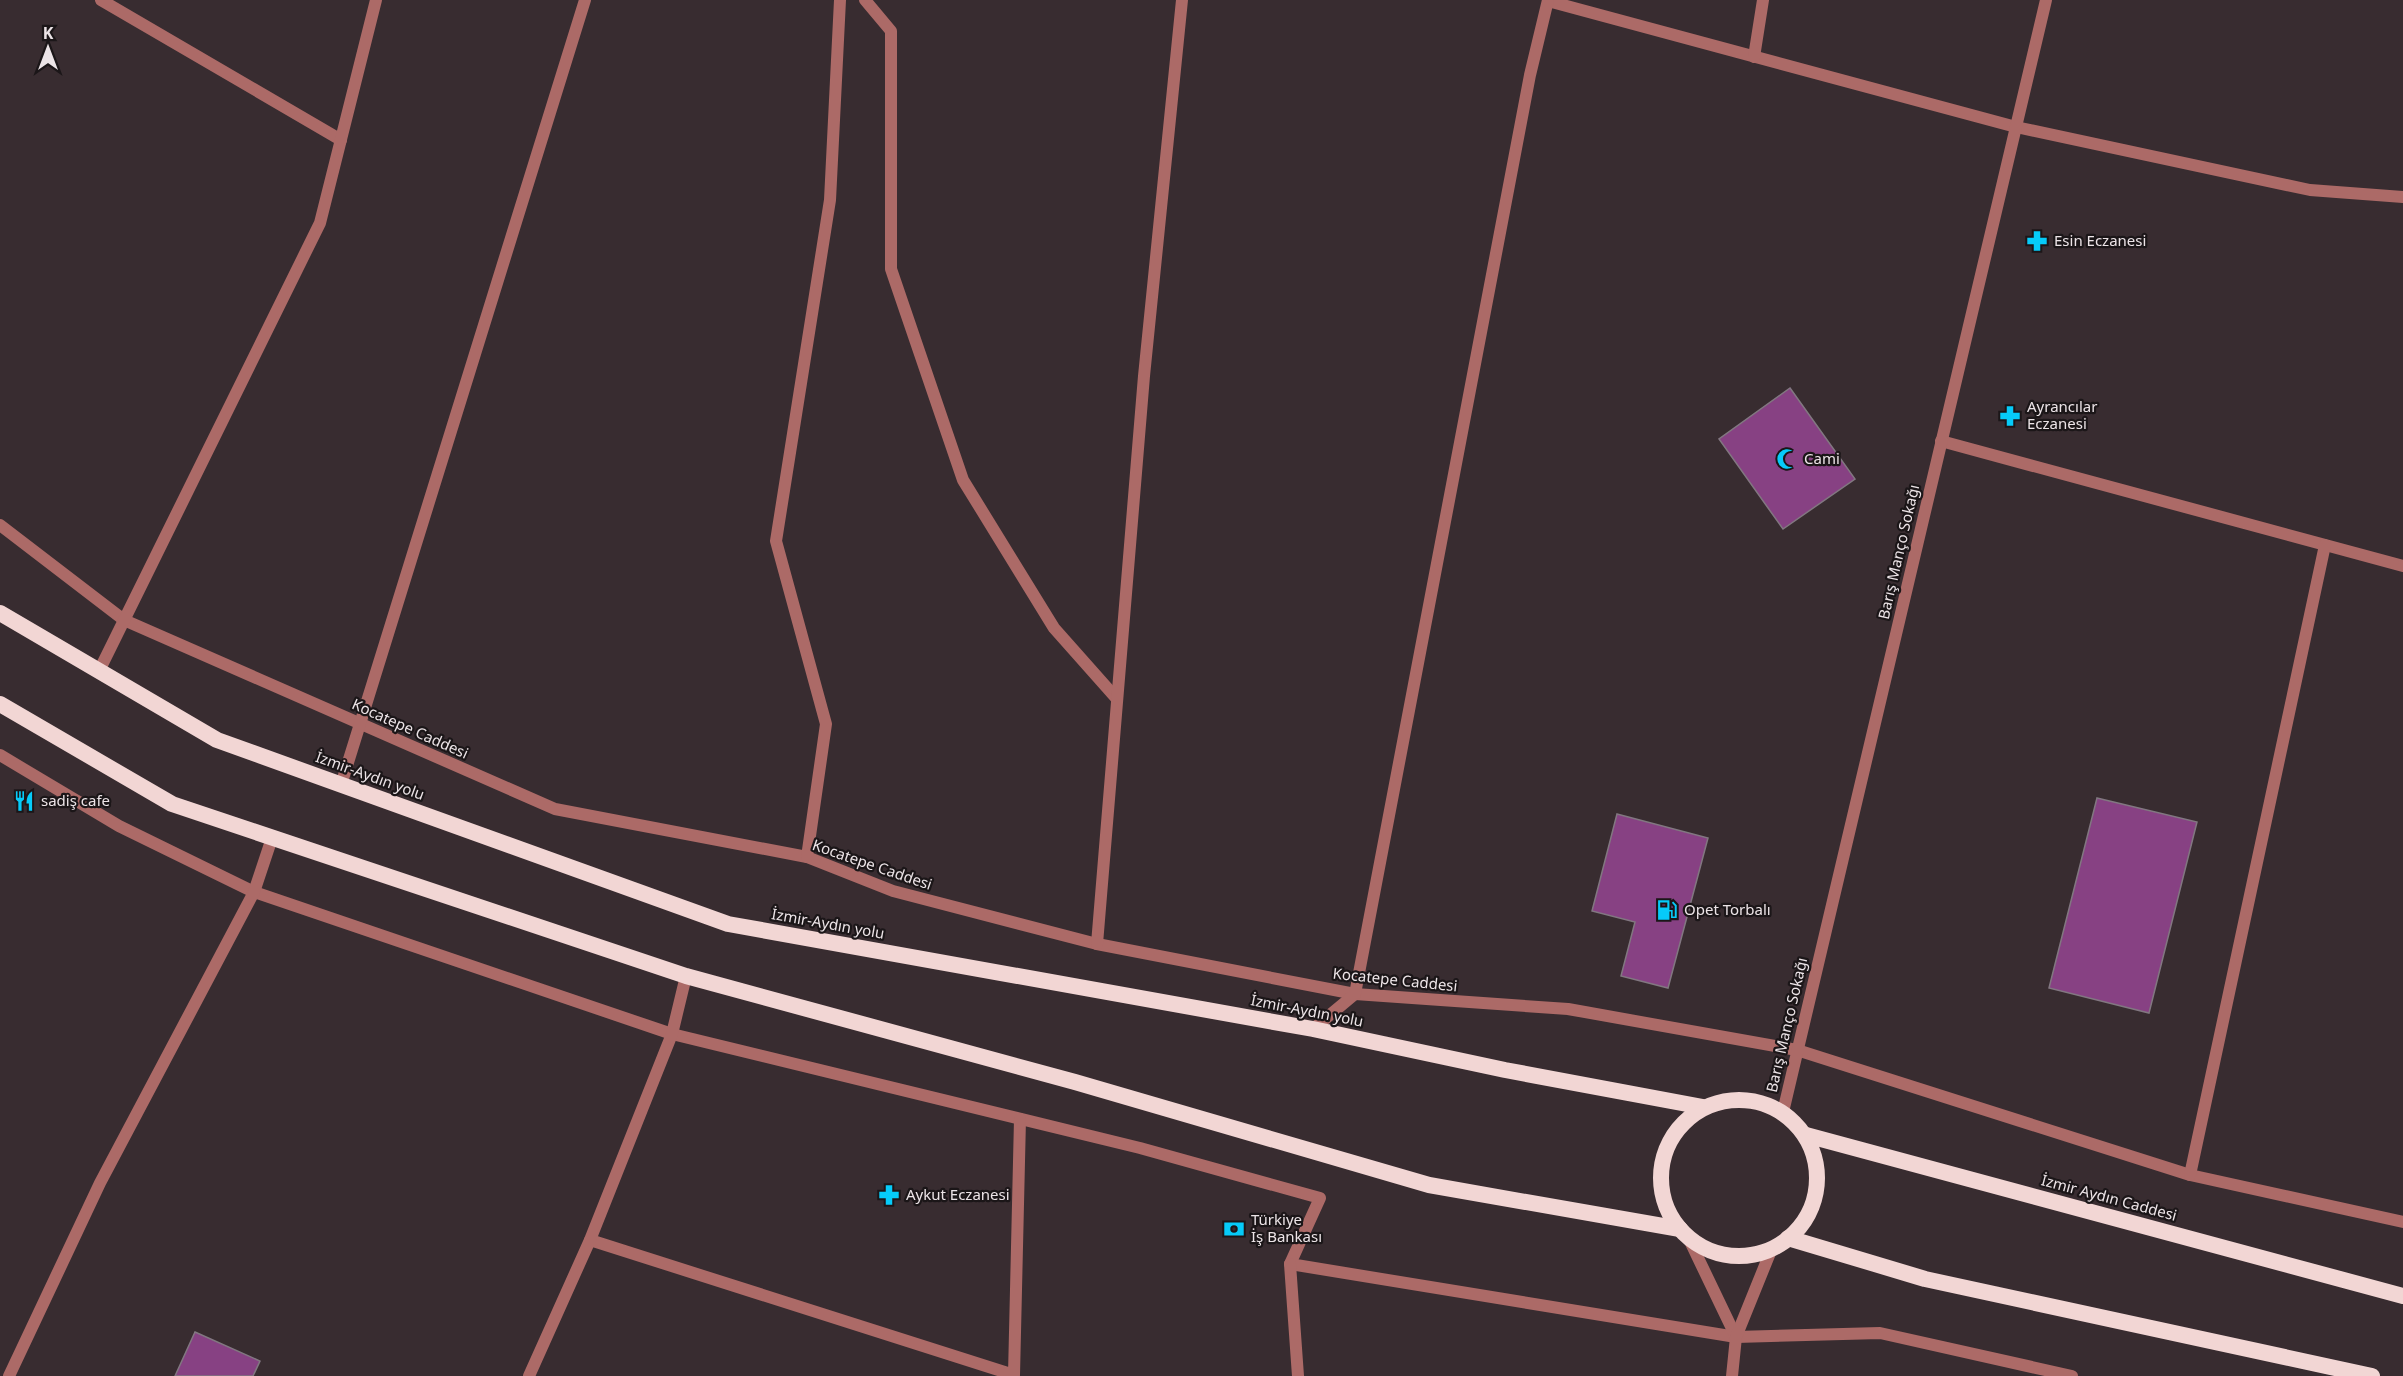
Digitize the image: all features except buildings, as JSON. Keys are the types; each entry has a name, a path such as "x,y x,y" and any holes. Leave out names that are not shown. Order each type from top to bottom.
{"highway":[{"name":"İzmir-Aydın yolu","path":"0,613 218,740 728,924 1313,1029 1505,1070 1703,1107"},
{"path":"0,704 172,804 272,838 686,976 1075,1082 1429,1185 1684,1233 1707,1249 1728,1255 1750,1255 1772,1248 1788,1238 1804,1221 1814,1201 1818,1179 1815,1156 1806,1135 1783,1112 1743,1099 1703,1107 1676,1130 1661,1162 1663,1198 1684,1233"},
{"name":"İzmir Aydın Caddesi","path":"1806,1135 2403,1296"},
{"path":"1788,1238 1925,1279 2372,1376"}],"street":[{"path":"101,0 340,140"},
{"path":"99,671 320,223 376,0"},
{"path":"341,785 585,0"},
{"path":"807,857 826,724 776,541 830,200 840,0"},
{"path":"865,0 891,31 891,269 963,480 1054,628 1117,699"},
{"path":"1097,944 1144,376 1182,0"},
{"path":"1754,57 1763,0"},
{"name":"Barış Manço Sokağı","path":"1783,1112 2046,0"},
{"path":"1313,1029 1355,994 1530,75 1548,1 2016,127 2310,190 2403,197"},
{"path":"1941,441 2403,566"},
{"name":"Kocatepe Caddesi","path":"0,525 124,620 555,809 807,857 893,891 1097,944 1355,994 1569,1009 1797,1050 2190,1175 2403,1222"},
{"path":"2190,1175 2325,545"},
{"path":"0,755 118,826 254,892 672,1034 1140,1148 1320,1198 1290,1264 1298,1376"},
{"path":"9,1376 100,1183 254,892 272,838"},
{"path":"529,1376 590,1240 672,1034 686,976"},
{"path":"590,1240 1014,1375 1020,1119"},
{"path":"1684,1233 1736,1337"},
{"path":"1732,1376 1736,1337 1772,1248"},
{"path":"1290,1264 1736,1337 1880,1333 2072,1376"}],"place":[{"name":"Esin Eczanesi","path":"2037,241"},
{"name":"Ayrancılar Eczanesi","path":"2010,416"},
{"name":"Cami","path":"1787,459"},
{"name":"sadiş cafe","path":"24,801"},
{"name":"Opet Torbalı","path":"1667,910"},
{"name":"Aykut Eczanesi","path":"889,1195"},
{"name":"Türkiye İş Bankası","path":"1234,1229"}]}
